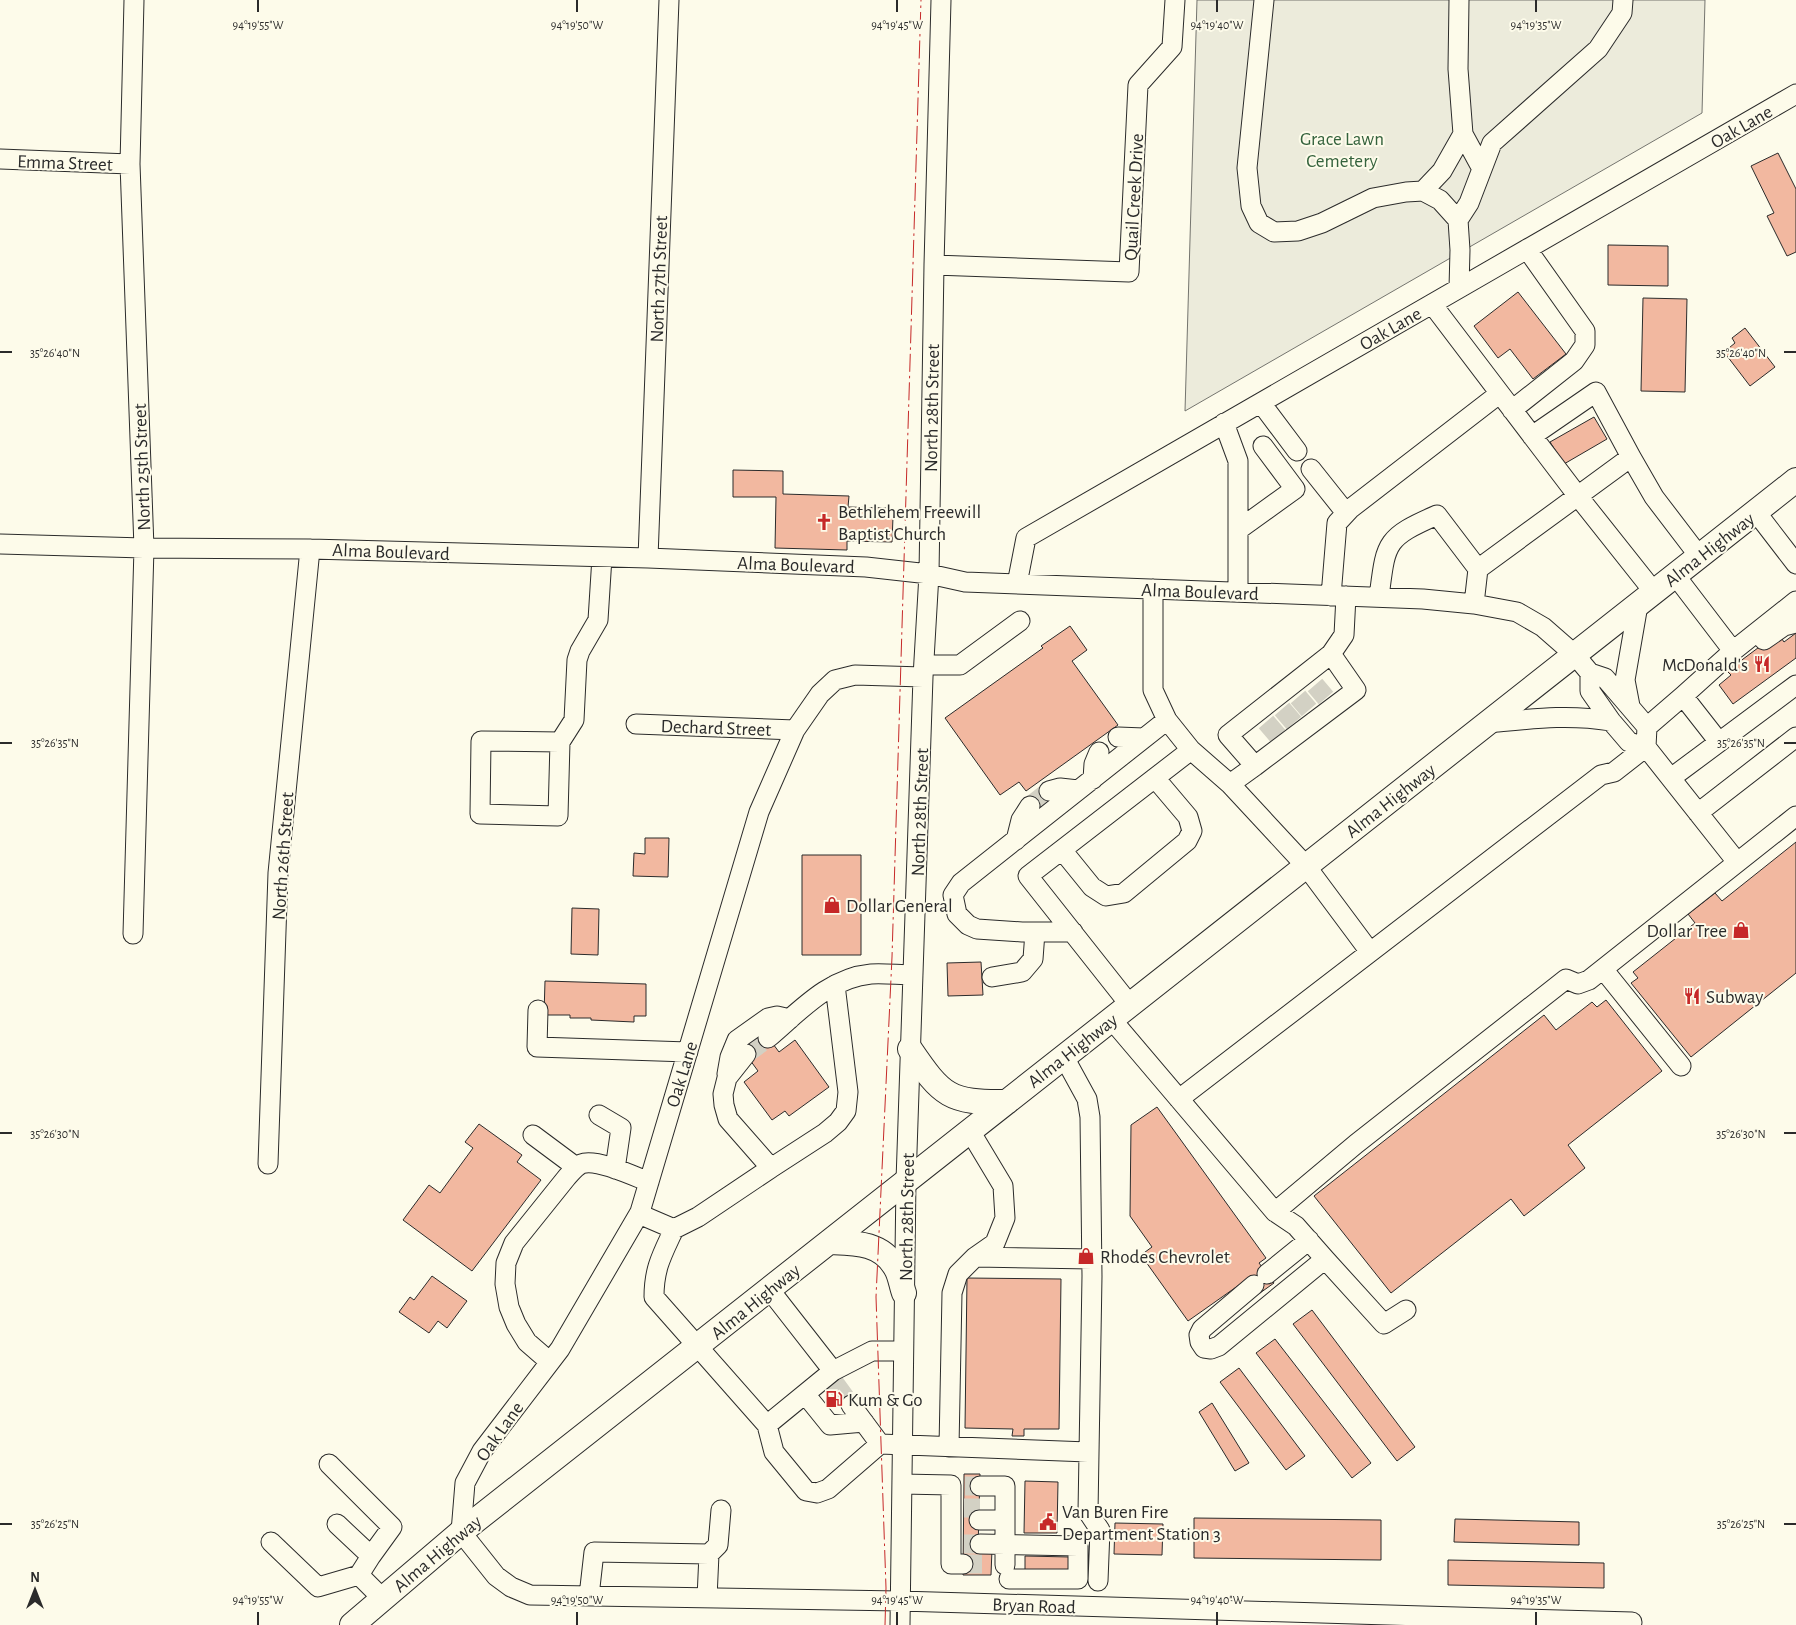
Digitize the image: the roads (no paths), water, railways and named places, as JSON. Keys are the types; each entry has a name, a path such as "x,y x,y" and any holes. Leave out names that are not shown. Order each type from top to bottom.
{"main road":[{"name":"Alma Highway","path":"352,1625 461,1532 1487,724 1582,664 1646,598 1796,480"},
{"path":"910,1049 926,1073 940,1088 953,1097 978,1102 1007,1102"},
{"path":"829,1242 866,1244 886,1254 896,1267 904,1293"}],"street":[{"name":"North 25th Street","path":"133,934 144,548 130,164 134,0"},
{"name":"North 27th Street","path":"648,558 669,0"},
{"name":"North 28th Street","path":"900,1625 906,1181 929,574 941,0"},
{"name":"Quail Creek Drive","path":"934,265 1129,272 1138,85 1172,47 1175,0"},
{"path":"1264,0 1247,168 1251,206 1259,223 1274,232 1298,231 1322,223 1373,198 1423,191 1440,200 1458,220"},
{"path":"1459,0 1458,68 1463,134 1482,169"},
{"path":"1459,288 1460,250 1458,220 1469,203 1492,143 1598,49 1622,12 1623,0"},
{"name":"Oak Lane","path":"1017,584 1026,538 1796,94"},
{"path":"1423,191 1442,172 1463,134"},
{"name":"Emma Street","path":"0,159 130,164"},
{"path":"1512,410 1574,361 1585,345 1585,331 1526,249"},
{"path":"1432,304 1577,495 1646,598 1625,680 1631,710"},
{"path":"1532,436 1596,392 1654,496 1699,556"},
{"path":"1254,766 1228,735 1272,728 1320,691 1331,654 1344,635 1339,596 1337,523 1346,513 1499,394"},
{"path":"1260,403 1297,451"},
{"path":"1224,423 1238,461 1238,592"},
{"path":"1238,461 1284,433"},
{"path":"1238,530 1295,489 1263,446"},
{"path":"1478,569 1631,457"},
{"path":"1311,469 1346,513"},
{"path":"1756,512 1796,564"},
{"path":"1379,597 1384,555 1390,542 1409,527 1437,515 1478,569 1474,604"},
{"name":"Alma Boulevard","path":"0,544 144,548 310,549 648,558 866,567 929,574 966,582 1379,597 1474,604 1517,612 1543,627 1582,664 1605,678 1647,727"},
{"name":"North 26th Street","path":"268,1164 278,873 310,549"},
{"path":"560,742 481,741 480,814 558,816 560,742 574,720 577,660 580,651 598,620 602,557"},
{"path":"1676,575 1733,651"},
{"path":"1153,589 1153,690 1167,720 1190,750 1230,784 1306,866 1370,952"},
{"path":"1179,1099 1601,776 1614,772 1646,747 1647,727 1733,651 1796,600"},
{"name":"Oak Lane","path":"461,1532 464,1483 482,1451 560,1349 639,1214 759,812 795,730 820,694 836,680 855,675 924,671 960,665 1020,621"},
{"path":"1706,676 1750,650 1784,626 1796,623"},
{"path":"1230,784 1254,766 1272,728 1303,703 1320,691 1356,690 1331,654"},
{"path":"1582,664 1590,691 1611,722 1629,742 1646,747 1737,862"},
{"path":"1765,708 1782,682 1796,671"},
{"path":"1671,778 1796,685"},
{"path":"1684,696 1719,742"},
{"path":"1487,724 1555,716 1588,718 1611,722"},
{"path":"1072,932 976,929 957,914 953,895 961,884 1167,720"},
{"name":"Dechard Street","path":"636,724 795,730"},
{"path":"1118,737 1144,738"},
{"path":"1698,813 1796,738"},
{"path":"1130,1005 1028,876 1190,750"},
{"path":"1094,779 1094,764 1099,752"},
{"path":"1062,850 1092,887 1106,896 1124,893 1187,841 1192,831 1188,817 1155,778"},
{"path":"1049,791 1060,788 1078,790"},
{"path":"1016,840 1021,820 1030,806"},
{"path":"1275,1212 1356,1144 1566,979 1578,984 1589,980 1796,816"},
{"path":"992,976 1022,972 1033,959 1034,932"},
{"path":"1603,969 1681,1066"},
{"path":"768,1038 826,989 846,979 870,974 913,975"},
{"path":"834,985 848,1092 846,1111 838,1122 825,1133 698,1217 674,1229 656,1267 654,1297 697,1348 767,1425 774,1452 806,1491 817,1493 828,1490 880,1444 1088,1452"},
{"path":"538,1010 536,1047 688,1052"},
{"path":"771,1168 728,1119 723,1094 730,1057 737,1040 768,1018 777,1016 790,1019"},
{"path":"1112,1020 1275,1212 1296,1226 1384,1324 1406,1310"},
{"path":"727,1078 746,1054"},
{"path":"1064,1057 1087,1099 1090,1117 1092,1259 1088,1512 1100,1530 1098,1582"},
{"path":"599,1115 620,1128 614,1169"},
{"path":"949,1447 952,1293 958,1274 975,1257 995,1243 1005,1218 1003,1186 970,1131"},
{"path":"533,1135 576,1167"},
{"path":"550,1362 527,1342 516,1324 509,1307 506,1262 514,1243 576,1167 583,1163 594,1163 649,1182"},
{"path":"639,1214 674,1229"},
{"path":"1309,1240 1202,1329 1199,1335 1200,1342 1204,1348 1211,1349 1219,1346 1325,1260"},
{"path":"975,1257 1092,1259"},
{"path":"769,1289 832,1376"},
{"path":"767,1425 805,1394 872,1351 903,1351"},
{"path":"805,1394 830,1424 864,1422"},
{"path":"851,1405 880,1444"},
{"path":"270,1542 318,1587 359,1575 392,1527 329,1464"},
{"path":"902,1484 965,1514 1005,1520 1078,1546 1078,1579 1050,1579 1001,1569"},
{"path":"963,1564 950,1564 965,1514 1005,1486 1005,1520 1001,1569 1008,1604"},
{"path":"589,1596 594,1552 709,1554 718,1546 721,1510"},
{"path":"337,1524 371,1556"},
{"name":"Bryan Road","path":"461,1532 496,1576 511,1587 530,1595 900,1601 1525,1622 1632,1622"},
{"path":"707,1598 709,1554"},
{"path":"359,1575 383,1599"},
{"path":"1050,1579 1050,1606"}],"tunnel":[{"path":"1315,685 1326,698"},
{"path":"1298,697 1309,710"},
{"path":"1282,709 1294,723"},
{"path":"1266,722 1278,736"},
{"path":"1030,806 1049,791"},
{"path":"746,1054 768,1038"},
{"path":"834,1382 851,1405"},
{"path":"965,1486 980,1486"},
{"path":"964,1508 980,1508"},
{"path":"964,1544 980,1544"},
{"path":"963,1564 989,1564"}],"place":[{"name":"Bethlehem Freewill Baptist Church","path":"824,522"},
{"name":"McDonald's","path":"1762,664"},
{"name":"Dollar General","path":"832,905"},
{"name":"Dollar Tree","path":"1741,930"},
{"name":"Subway","path":"1692,996"},
{"name":"Rhodes Chevrolet","path":"1086,1256"},
{"name":"Kum & Go","path":"834,1399"},
{"name":"Van Buren Fire Department Station 3","path":"1048,1522"}],"park label":[{"name":"Grace Lawn Cemetery","path":"1342,149"}]}
